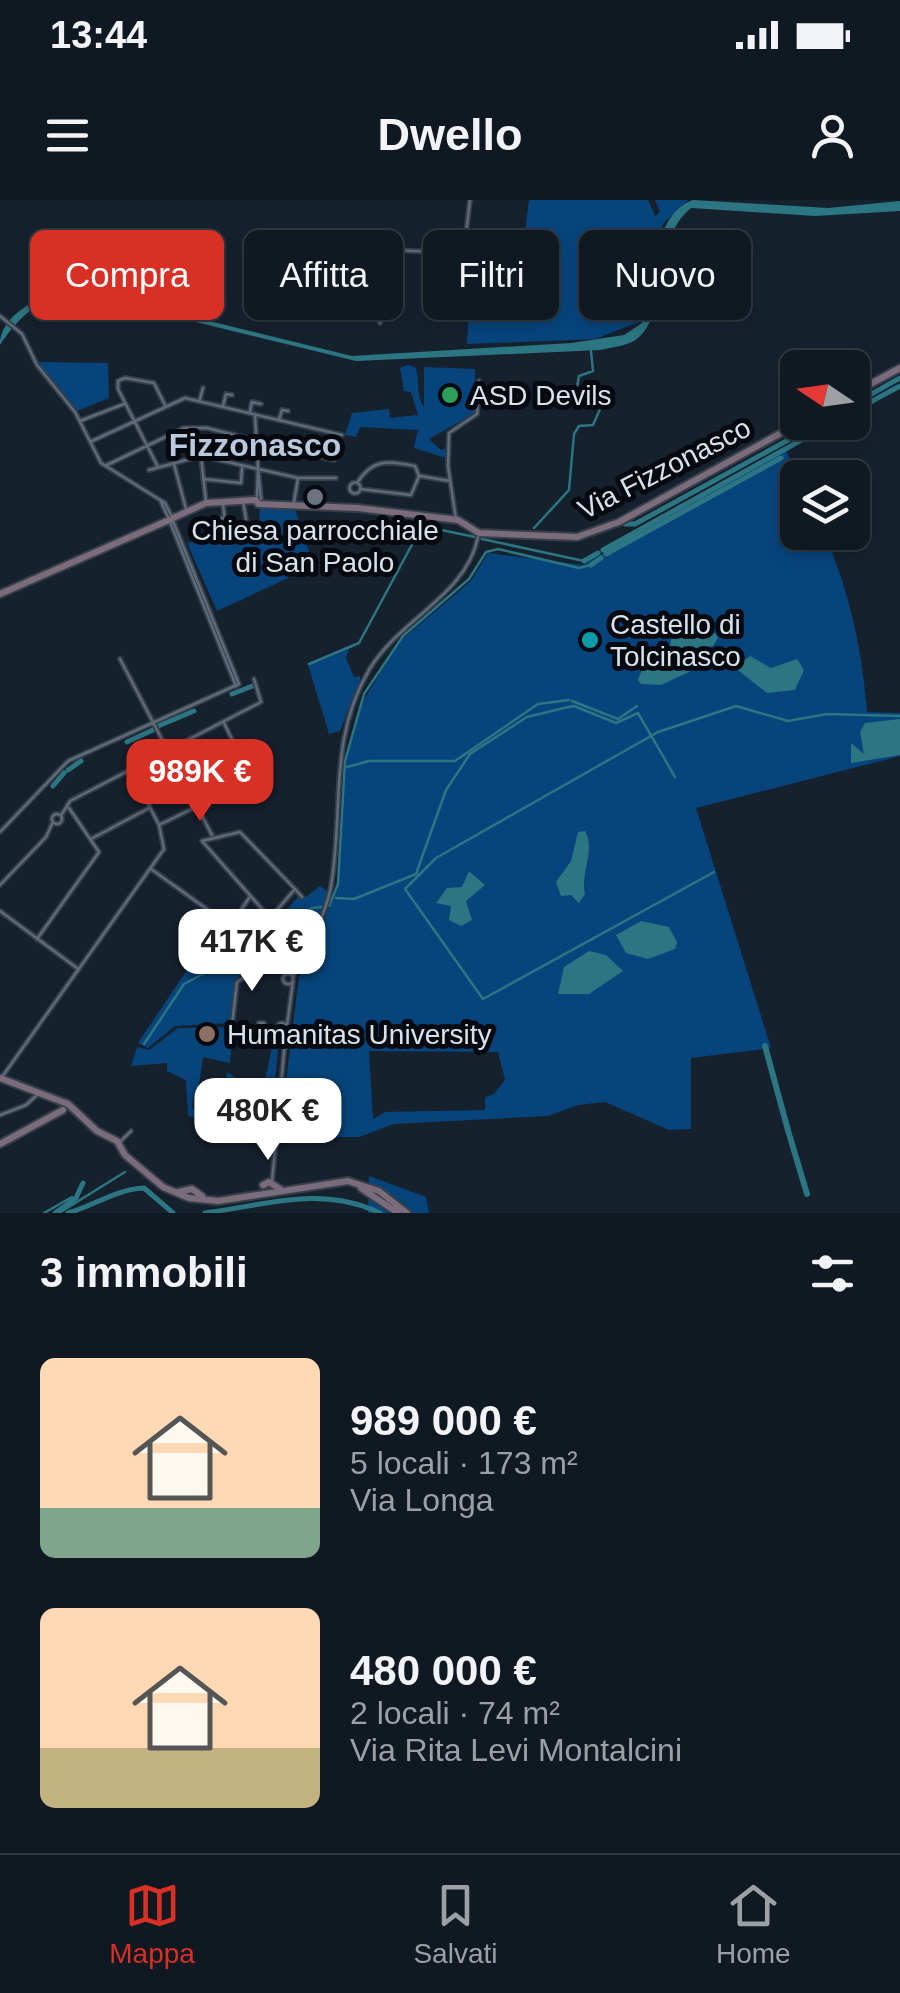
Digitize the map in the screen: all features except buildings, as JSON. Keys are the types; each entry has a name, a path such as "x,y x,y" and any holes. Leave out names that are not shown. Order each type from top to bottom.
{"main road":[{"path":"870,384 900,365"},
{"name":"Via Fizzonasco","path":"0,594 206,503 259,500 293,506 358,508 457,522 479,531 544,538 590,534 780,434"},
{"path":"2,1080 39,1092 80,1117 163,1187 212,1201 250,1196 268,1186 286,1189 348,1181 369,1186 406,1213"},
{"path":"0,1144 65,1110"},
{"path":"320,1184 363,1189 398,1213"}],"street":[{"path":"467,230 470,200"},
{"path":"0,316 12,325 80,421 106,466 161,501 172,517 238,685 64,764 0,832"},
{"path":"379,320 380,324"},
{"path":"158,468 117,386 125,378 154,384 165,407"},
{"path":"457,522 450,481 449,432 478,414 478,381"},
{"path":"200,400 203,388"},
{"path":"222,406 226,394 232,395"},
{"path":"91,442 185,398 342,435"},
{"path":"249,413 252,402 261,404"},
{"path":"80,421 125,404"},
{"path":"279,420 282,410 288,411"},
{"path":"256,415 259,500"},
{"path":"106,466 184,428 208,428 334,460"},
{"path":"149,470 201,456 299,479 336,478"},
{"path":"201,456 206,503"},
{"path":"379,462 415,466 419,476 411,495 360,488 356,494 350,492 351,484 379,462"},
{"path":"172,517 174,464"},
{"path":"203,479 241,483 242,465"},
{"path":"419,476 450,481"},
{"path":"293,506 299,479"},
{"path":"357,483 360,488"},
{"path":"243,501 246,519"},
{"path":"222,502 226,528"},
{"path":"210,520 225,518"},
{"path":"268,1186 293,980 322,918 331,884 338,762 352,706 391,640 464,575 479,531"},
{"path":"120,659 213,837"},
{"path":"0,885 46,836 52,824 60,822 70,801 262,701 254,679"},
{"path":"223,722 245,766"},
{"path":"138,784 176,765"},
{"path":"2,1080 164,849 160,825 131,770"},
{"path":"160,825 198,806"},
{"path":"37,940 99,850 68,807"},
{"path":"91,839 150,807"},
{"path":"295,889 272,918 203,847 202,841 240,832 302,896"},
{"path":"150,868 230,926 277,971 291,997"},
{"path":"230,926 250,896"},
{"path":"0,911 78,969"},
{"path":"284,981 302,957"},
{"path":"232,1025 239,979 266,962"},
{"path":"277,971 293,980"},
{"path":"284,981 293,980"},
{"path":"285,1049 278,1028 290,1008"},
{"path":"265,1026 286,1028"},
{"path":"278,1028 286,1028"},
{"path":"0,1116 26,1105 39,1092"},
{"path":"200,1096 200,1120 277,1122"},
{"path":"115,1145 131,1131"}],"shaded area":[{"path":"529,200 648,200 655,216 660,212 655,200 688,200 662,230 579,230 579,320 639,322 595,339 467,344 468,320 559,320 559,230 525,230"},
{"path":"693,200 828,208 900,201 900,211 815,216 691,208 674,230 664,230 680,208"},
{"path":"29,305 30,311 0,345 8,322"},
{"path":"188,320 205,320 352,356 571,343 624,335 650,320 638,338 600,350 356,361"},
{"path":"38,362 108,363 109,398 77,411"},
{"path":"415,367 424,407 424,367 475,369 475,413 429,439 441,450 447,448 446,458 414,448 418,430 360,427 356,437 345,435 352,413 389,409 390,418 418,415 411,392 404,391 400,368"},
{"path":"785,448 790,460 780,460 780,550 831,550 858,642 867,712 900,713 900,756 696,808 771,1048 691,1058 691,1129 669,1130 605,1102 578,1105 548,1116 394,1124 359,1137 279,1137 299,977 336,891 347,752 360,706 399,642 471,581 488,553 583,565","holes":["369,1051 498,1052 505,1080 494,1094 485,1097 485,1110 385,1112 373,1119"]},
{"path":"260,506 295,509 314,566 217,611 187,543 259,524"},
{"path":"682,631 715,633 718,638 713,646 700,648 689,672 661,685 641,684 638,680 644,664 668,655 672,635"},
{"path":"349,649 346,658 354,677 360,676 360,680 340,731 329,734 308,665"},
{"path":"750,656 771,668 797,659 804,670 795,690 767,693 734,667"},
{"path":"900,719 900,755 851,763 851,743 864,754 860,732 865,723"},
{"path":"585,831 589,853 585,894 579,903 571,895 561,896 556,882 571,861 578,832"},
{"path":"469,871 485,885 466,901 472,920 461,926 449,920 451,906 436,903 447,888 462,887"},
{"path":"320,886 328,892 316,926 290,971 263,958 233,925 240,914 255,929 267,920 277,920 298,897 306,897"},
{"path":"641,921 669,927 677,942 675,949 648,959 626,953 616,935"},
{"path":"246,943 255,962 236,981 230,1023 175,1026 148,1048 138,1043 193,961 200,966"},
{"path":"589,951 606,955 623,971 589,994 558,994 564,967"},
{"path":"256,1027 265,1038 263,1046 232,1043 230,1063 203,1057 199,1085 225,1087 227,1072 239,1080 255,1081 256,1087 263,1089 273,1043 265,1033 270,1029 278,1050 272,1110 262,1109 261,1122 229,1120 228,1113 246,1113 248,1083 230,1082 225,1119 201,1117 201,1095 194,1095 192,1108 198,1110 197,1118 188,1116 186,1080 167,1071 167,1063 131,1066 137,1047 149,1050 178,1028"},
{"path":"369,1176 426,1197 429,1213 368,1213"}],"waterway":[{"path":"534,528 569,490 574,434 579,426 593,425 601,407 589,409 577,387 579,376 593,371 591,351"},
{"path":"870,395 900,378"},
{"path":"870,402 900,386"},
{"path":"625,524 635,524 788,440"},
{"path":"603,550 802,440"},
{"path":"606,554 781,458"},
{"path":"309,664 359,643 422,526 475,537"},
{"path":"482,539 584,561"},
{"path":"329,906 338,884 345,761 364,694 403,636 469,579 486,552 498,549 579,568 591,565"},
{"path":"584,561 598,553"},
{"path":"591,565 601,558"},
{"path":"232,694 255,685"},
{"path":"347,767 369,761 455,761 538,704 569,700"},
{"path":"572,701 618,719 637,706"},
{"path":"336,898 354,899 416,874 446,790 470,754 527,717 574,706 616,723 638,713 675,777"},
{"path":"714,872 483,999 405,889 436,858 658,732 736,706 788,721 827,714 900,716"},
{"path":"158,726 194,711"},
{"path":"127,742 155,729"},
{"path":"68,770 81,761"},
{"path":"53,786 64,773"},
{"path":"256,945 312,908 324,907"},
{"path":"144,1044 184,984 250,949"},
{"path":"765,1046 789,1134"},
{"path":"790,1137 807,1194"},
{"path":"59,1213 125,1172"},
{"path":"55,1213 76,1198 83,1183"},
{"path":"68,1213 124,1191 144,1188 173,1213"},
{"path":"44,1213 72,1197"},
{"path":"205,1213 293,1199 336,1200 380,1213"}],"place":[{"name":"ASD Devils","path":"450,395"},
{"name":"Chiesa parrocchiale di San Paolo","path":"315,497"},
{"name":"Castello di Tolcinasco","path":"590,640"},
{"name":"Humanitas University","path":"207,1034"}],"district":[{"name":"Fizzonasco","path":"255,445"}]}
